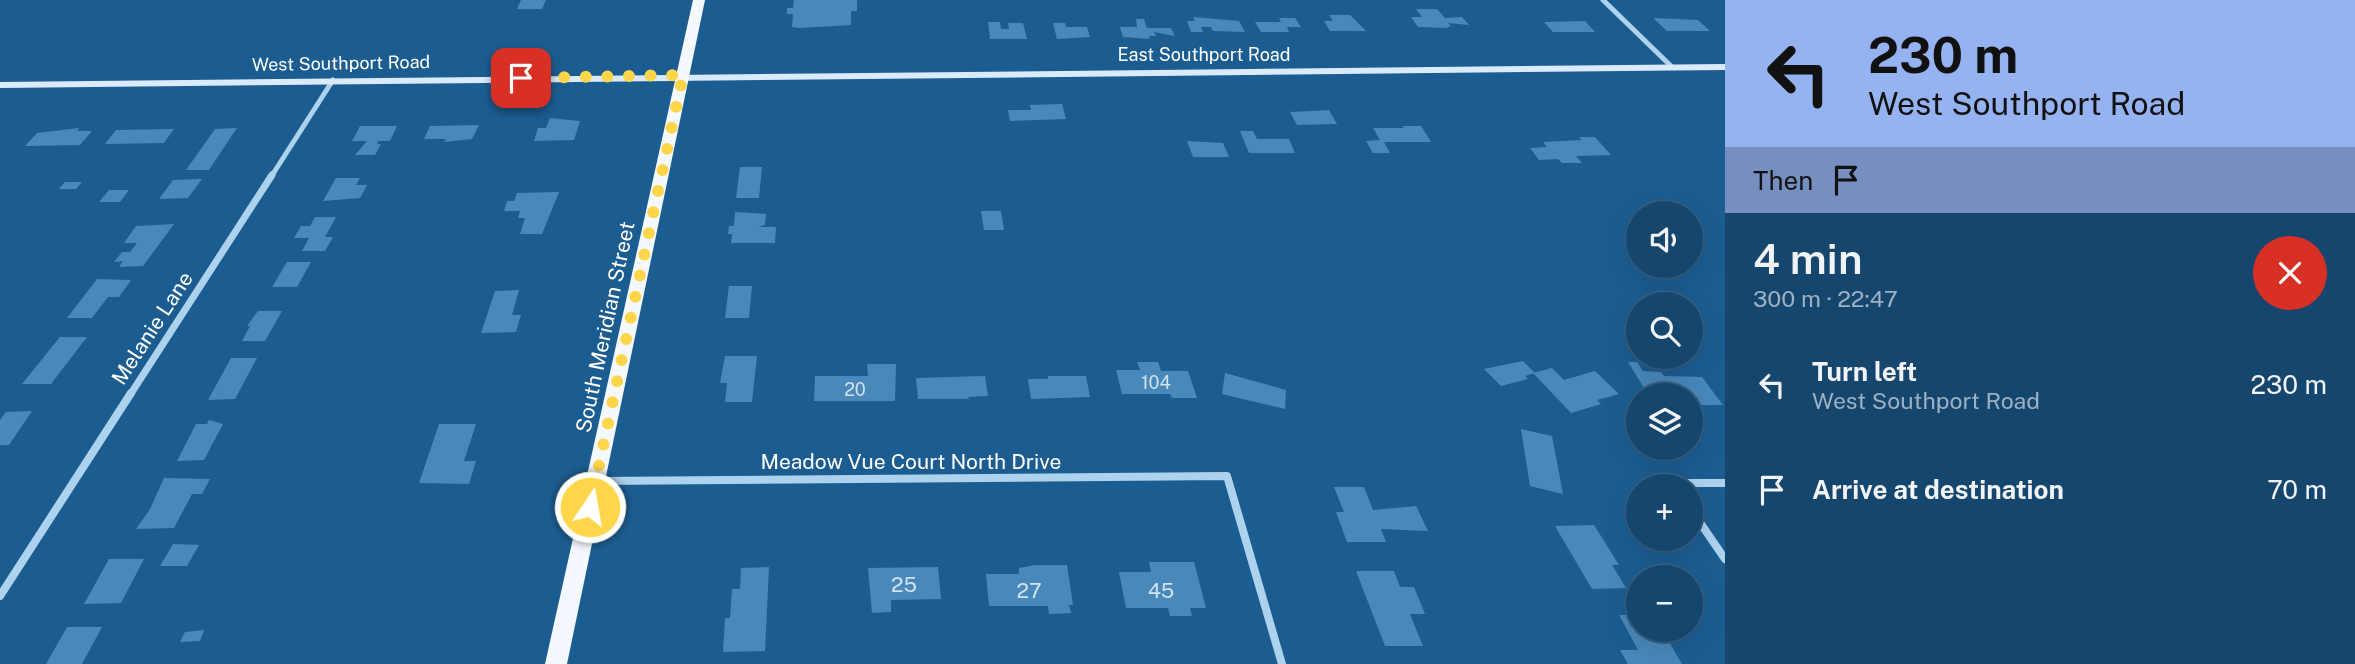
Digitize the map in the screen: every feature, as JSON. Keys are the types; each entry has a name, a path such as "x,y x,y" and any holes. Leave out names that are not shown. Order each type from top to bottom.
{"main road":[{"name":"South Meridian Street","path":"556,664 699,0"},
{"name":"East Southport Road","path":"683,75 1725,67"},
{"name":"West Southport Road","path":"0,85 683,75"}],"street":[{"path":"1603,0 1672,67"},
{"name":"Melanie Lane","path":"0,596 333,80"},
{"name":"Meadow Vue Court North Drive","path":"595,481 1227,476 1282,664"},
{"path":"1703,484 1725,483"},
{"path":"1703,527 1725,559"}],"building":[{"path":"521,0 546,0 542,9 517,9"},
{"path":"794,0 857,0 857,11 851,11 851,25 792,27 793,14 787,14 787,8 793,8"},
{"path":"1416,9 1437,9 1445,18 1462,17 1469,25 1448,23 1451,26 1446,28 1418,27 1411,17 1422,17"},
{"path":"1329,15 1350,15 1366,31 1330,31 1324,21 1333,21"},
{"path":"1193,17 1239,21 1245,32 1213,31 1211,27 1201,27 1203,32 1191,32 1187,21 1195,21"},
{"path":"1279,18 1295,18 1301,27 1287,27 1289,32 1261,32 1255,22 1281,22"},
{"path":"1653,18 1698,20 1710,31 1667,31"},
{"path":"1136,19 1144,19 1147,28 1171,28 1175,36 1154,32 1156,36 1149,36 1150,39 1123,37 1120,27 1137,27"},
{"path":"1585,21 1595,32 1553,32 1544,22"},
{"path":"988,22 1000,22 1001,29 1009,29 1008,23 1023,23 1027,39 990,39"},
{"path":"1053,23 1065,23 1066,27 1087,27 1090,37 1057,39"},
{"path":"1062,104 1066,119 1010,121 1008,110 1031,110 1030,105"},
{"path":"1329,110 1337,124 1297,125 1290,112"},
{"path":"550,118 580,121 574,140 534,141 538,128 546,128"},
{"path":"479,125 472,139 444,142 446,139 424,139 430,126"},
{"path":"360,126 397,126 390,141 378,141 377,144 381,144 375,155 355,155 367,141 352,141"},
{"path":"1402,126 1421,126 1431,142 1384,142 1390,153 1373,153 1366,141 1380,140 1373,128 1404,128"},
{"path":"79,128 77,131 92,131 80,145 25,146 37,133"},
{"path":"237,128 209,170 186,170 215,129"},
{"path":"174,129 164,143 105,144 116,130"},
{"path":"1240,131 1253,131 1257,139 1289,139 1295,153 1249,153"},
{"path":"1579,137 1595,137 1611,155 1576,156 1582,163 1562,163 1558,159 1539,160 1530,148 1547,147 1543,142 1582,140"},
{"path":"1187,141 1223,143 1229,157 1193,157"},
{"path":"740,167 762,167 759,198 736,198"},
{"path":"336,178 360,178 356,185 367,185 360,198 323,201"},
{"path":"202,179 188,198 159,199 173,180"},
{"path":"65,182 82,182 76,189 59,189"},
{"path":"109,190 129,190 120,202 99,202"},
{"path":"559,192 542,234 520,234 525,218 518,218 520,211 504,211 507,201 514,201 517,193"},
{"path":"981,211 1001,211 1004,230 984,230"},
{"path":"735,212 766,214 765,225 758,227 776,227 775,243 731,243 729,226 734,226"},
{"path":"315,217 336,217 325,237 333,237 325,251 302,251 309,238 294,238 301,226 310,226"},
{"path":"174,224 143,266 119,267 123,261 114,262 122,252 130,252 137,243 124,243 136,226"},
{"path":"287,262 311,262 297,287 272,287"},
{"path":"97,279 131,280 119,297 108,297 92,318 67,318"},
{"path":"729,286 752,286 749,318 725,318"},
{"path":"519,290 512,315 521,315 516,332 481,333 495,291"},
{"path":"258,311 282,311 265,341 242,341 250,326 247,326"},
{"path":"60,337 87,337 51,384 22,384"},
{"path":"725,356 757,356 752,402 725,402 727,383 720,383"},
{"path":"231,358 257,358 235,399 208,400"},
{"path":"1523,361 1535,373 1525,376 1528,379 1501,386 1484,369"},
{"path":"1137,362 1158,362 1161,371 1188,371 1197,398 1172,398 1170,394 1122,394 1116,370 1140,370"},
{"path":"867,364 896,364 895,401 814,401 815,376 868,376"},
{"path":"1552,368 1564,380 1595,371 1619,394 1597,400 1601,404 1571,413 1533,373"},
{"path":"1632,369 1661,372 1664,376 1702,377 1723,405 1703,405 1703,383 1641,383"},
{"path":"1225,373 1286,390 1285,409 1222,394"},
{"path":"985,376 988,396 968,397 969,399 918,399 916,378"},
{"path":"1048,376 1086,376 1090,397 1031,399 1028,379 1048,379"},
{"path":"32,411 9,445 0,445 0,420 6,412"},
{"path":"209,420 223,424 204,460 177,461 196,424 207,424"},
{"path":"439,424 476,424 464,461 476,461 469,484 419,483"},
{"path":"1521,429 1552,436 1563,494 1530,486"},
{"path":"164,478 210,479 202,494 192,494 174,528 136,529 150,509"},
{"path":"1334,487 1364,487 1373,510 1416,506 1428,531 1381,529 1386,542 1347,542 1336,512 1344,512"},
{"path":"1594,525 1619,565 1612,565 1626,588 1592,589 1555,526"},
{"path":"173,544 199,545 187,566 160,566"},
{"path":"109,559 144,559 121,603 84,604"},
{"path":"1149,562 1194,562 1206,608 1190,608 1192,616 1170,616 1168,608 1126,608 1119,572 1151,572"},
{"path":"1067,565 1073,605 1069,605 1071,613 1049,614 1048,606 989,606 986,574 1019,574 1019,568"},
{"path":"769,567 765,651 723,652 725,618 730,618 732,589 740,589 741,568"},
{"path":"938,567 941,599 891,600 891,612 872,613 868,568"},
{"path":"1356,571 1394,571 1400,587 1414,587 1425,614 1410,614 1423,646 1385,646"},
{"path":"1619,615 1626,615 1626,628"},
{"path":"67,627 102,627 82,664 46,664"},
{"path":"204,630 200,641 180,642 185,632"},
{"path":"1634,642 1669,642 1682,664 1628,664 1620,650 1638,650"}],"route":[{"path":"521,78 683,75 590,507"}]}
